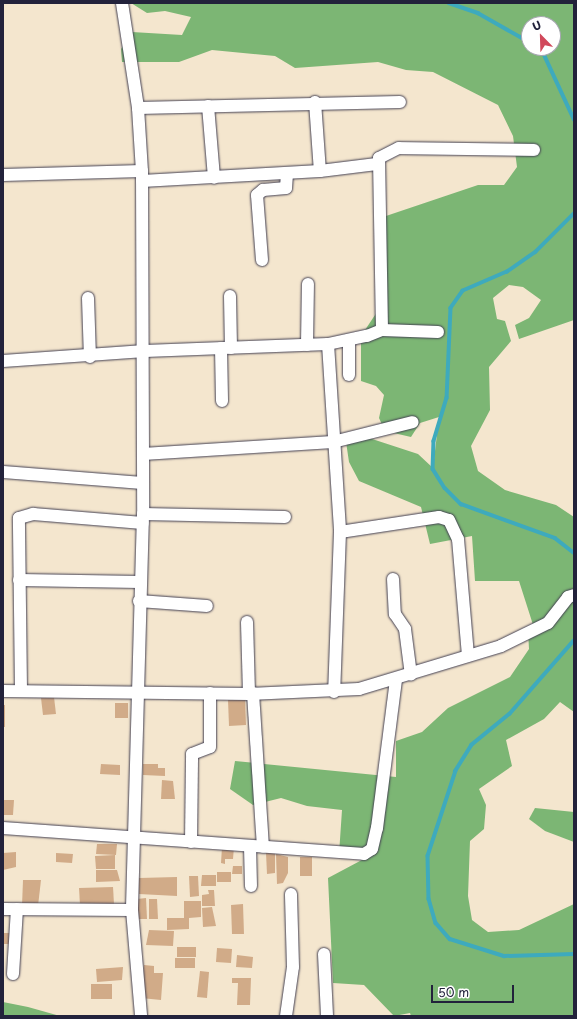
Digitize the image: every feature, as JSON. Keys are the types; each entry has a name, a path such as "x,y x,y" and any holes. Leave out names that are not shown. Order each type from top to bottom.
{"street":[{"path":"122,3 138,108 142,176 145,351 143,518 132,840 132,910 141,1016"},
{"path":"138,108 315,102 400,102"},
{"path":"315,102 320,171"},
{"path":"208,106 214,178"},
{"path":"382,330 377,164 382,155 399,148 534,150"},
{"path":"3,176 142,176 214,178 287,174 377,164"},
{"path":"262,260 257,195 264,190 286,188 287,174"},
{"path":"307,344 308,284"},
{"path":"222,401 230,296"},
{"path":"88,298 90,357"},
{"path":"3,361 90,357 145,351 328,344 349,341 382,330 438,332"},
{"path":"349,341 349,375"},
{"path":"328,344 333,442 340,532 334,692"},
{"path":"143,454 333,442 413,422"},
{"path":"3,472 143,483"},
{"path":"21,691 18,527 19,518 24,514 143,518 285,517"},
{"path":"340,532 439,517 449,520 458,539 468,656"},
{"path":"393,579 395,614 405,628 411,675"},
{"path":"19,580 140,582"},
{"path":"3,691 251,694 334,692 396,680 468,656 535,631 548,623 568,597 574,595"},
{"path":"139,600 207,606"},
{"path":"247,622 263,847"},
{"path":"3,828 132,840 191,842 356,855 372,849 396,680"},
{"path":"191,842 192,754 210,747 210,693"},
{"path":"250,846 251,886"},
{"path":"286,1016 293,967 291,894"},
{"path":"3,909 132,910"},
{"path":"13,974 17,909"},
{"path":"324,954 327,1016"}],"green space":[{"path":"131,3 574,3 574,320 519,339 515,325 529,318 541,300 523,287 509,285 493,298 497,319 505,321 511,341 489,367 490,410 471,446 478,471 505,490 556,505 574,517 574,712 560,702 544,719 506,740 512,766 479,789 486,805 484,829 470,841 468,896 472,920 488,932 519,930 574,904 574,1016 411,1016 410,1013 394,1016 364,985 333,983 328,878 375,853 339,854 342,810 307,806 281,798 253,805 230,789 235,761 396,777 396,741 422,732 448,708 510,677 529,649 528,631 535,631 519,581 475,581 472,536 430,544 421,507 359,481 349,462 345,435 366,437 418,454 433,468 439,417 420,423 411,437 385,431 379,418 384,395 376,386 361,381 361,336 377,312 383,217 478,185 504,185 517,167 513,136 498,105 433,72 406,70 378,62 295,68 275,56 212,50 179,62 122,62 121,49 132,32 182,35 191,17 165,11 147,13"},
{"path":"535,808 574,812 574,842 545,831 529,819"},
{"path":"3,1002 28,1007 60,1016 3,1016"}],"building":[{"path":"54,697 56,714 43,715 41,698"},
{"path":"228,700 245,700 246,725 229,726"},
{"path":"115,703 128,703 128,718 115,718"},
{"path":"3,705 5,705 5,727 3,727"},
{"path":"101,764 120,765 120,775 100,774"},
{"path":"143,764 158,764 158,768 165,768 165,776 143,775"},
{"path":"162,780 173,781 175,799 161,799"},
{"path":"3,800 14,800 13,815 3,815"},
{"path":"97,844 117,844 116,855 96,854"},
{"path":"222,847 234,847 233,859 225,859 225,864 221,863"},
{"path":"16,852 16,867 3,870 3,853"},
{"path":"56,853 73,854 72,863 56,862"},
{"path":"266,853 275,853 275,873 267,874"},
{"path":"276,854 288,857 288,873 283,883 277,884"},
{"path":"115,855 115,869 96,869 95,856"},
{"path":"300,857 312,857 312,876 300,876"},
{"path":"233,866 242,866 242,874 232,874"},
{"path":"96,870 117,870 120,881 96,882"},
{"path":"217,872 231,872 231,882 217,882"},
{"path":"202,875 216,875 216,886 201,886"},
{"path":"189,876 198,876 199,896 190,897"},
{"path":"177,877 177,896 139,894 139,878"},
{"path":"23,880 41,880 38,906 22,906"},
{"path":"113,887 114,904 80,905 79,888"},
{"path":"208,890 214,890 215,906 202,906 202,895 209,894"},
{"path":"146,898 147,919 138,919 137,899"},
{"path":"149,899 157,899 158,919 149,919"},
{"path":"184,901 201,901 201,917 189,918 189,929 167,930 167,918 184,918"},
{"path":"243,904 244,934 232,934 231,905"},
{"path":"212,907 216,926 203,927 202,908"},
{"path":"149,930 174,931 173,946 146,945"},
{"path":"3,933 12,933 12,944 3,944"},
{"path":"177,947 196,947 196,957 177,957"},
{"path":"217,948 232,949 231,963 216,962"},
{"path":"237,955 253,957 252,968 236,967"},
{"path":"175,958 195,958 195,968 175,968"},
{"path":"144,965 154,966 154,973 163,973 161,1000 141,998"},
{"path":"123,967 122,980 97,982 96,969"},
{"path":"200,971 209,972 207,998 197,997"},
{"path":"232,978 251,978 250,1005 237,1005 238,983 232,983"},
{"path":"91,984 112,984 112,999 91,999"}],"waterway":[{"path":"449,3 478,13 521,37"},
{"path":"545,56 574,119"},
{"path":"574,214 536,252 507,272 463,291 451,308 447,398 434,441 433,469 445,488 461,504 555,538 574,553"},
{"path":"574,641 510,714 472,745 456,771 428,856 429,899 436,923 450,939 504,956 574,954"}]}
